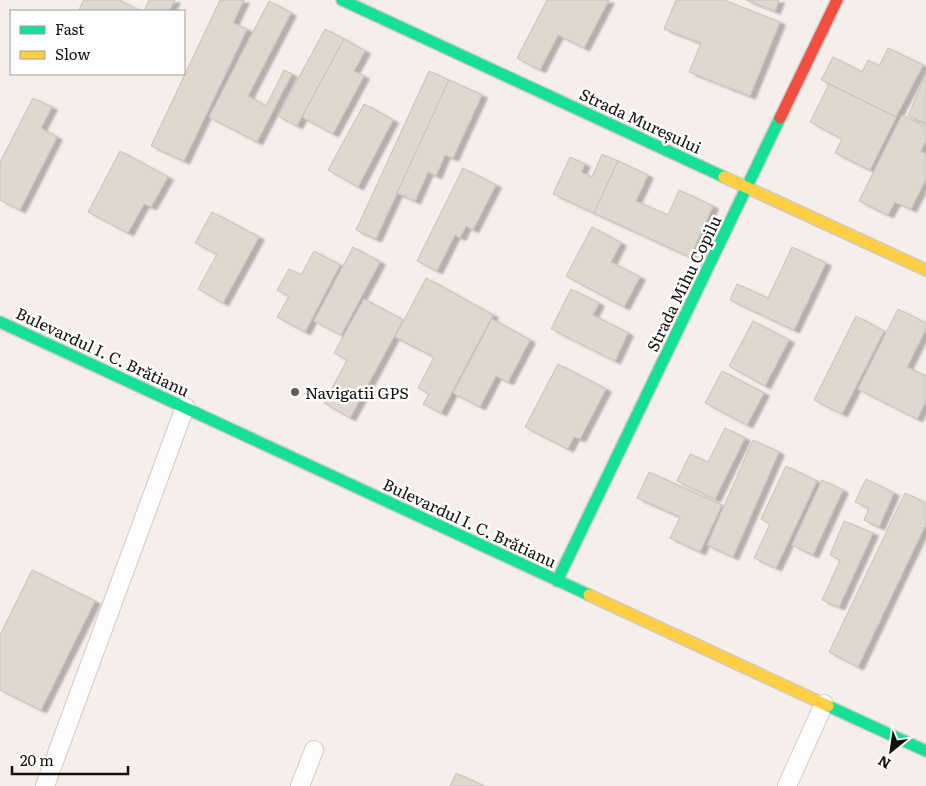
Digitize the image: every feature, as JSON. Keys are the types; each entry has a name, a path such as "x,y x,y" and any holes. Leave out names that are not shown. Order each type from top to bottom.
{"street":[{"name":"Strada Mureșului","path":"342,0 926,270"},
{"name":"Strada Mihu Copilu","path":"557,581 837,0"},
{"name":"Bulevardul I. C. Brătianu","path":"0,322 926,751"}],"lane":[{"path":"45,786 185,407"},
{"path":"787,786 824,704"},
{"path":"300,786 314,750"}],"building":[{"path":"84,0 119,0 139,10 79,10"},
{"path":"149,0 175,0 170,10 144,10"},
{"path":"220,0 244,0 233,23 247,29 184,161 151,146"},
{"path":"547,0 609,0 584,48 558,35 540,70 517,58"},
{"path":"676,0 724,0 780,22 750,96 689,72 701,43 664,29"},
{"path":"746,0 779,0 775,11"},
{"path":"269,1 291,13 248,96 266,106 284,70 292,74 257,142 209,117"},
{"path":"325,29 344,39 297,126 278,116"},
{"path":"344,39 365,51 354,71 364,76 333,134 302,117"},
{"path":"888,48 923,65 896,117 821,80 833,57 862,72 868,60 879,66"},
{"path":"429,71 449,80 376,239 356,230"},
{"path":"926,74 926,123 908,116"},
{"path":"449,80 482,95 453,158 445,155 436,176 428,172 415,201 397,193"},
{"path":"829,84 896,117 870,170 835,153 842,139 810,122"},
{"path":"33,98 52,107 41,128 57,137 20,210 0,200 0,162"},
{"path":"364,104 393,120 358,187 328,170"},
{"path":"902,115 926,127 926,140 921,151 926,154 926,179 911,209 895,202 888,215 859,201"},
{"path":"120,151 168,177 151,207 144,204 128,233 88,212"},
{"path":"602,154 618,161 594,213 553,194 570,157 585,164 581,172 592,177"},
{"path":"618,161 648,175 636,201 668,215 679,190 713,206 690,257 594,213"},
{"path":"463,168 496,185 473,230 466,226 460,238 455,235 437,271 417,261"},
{"path":"212,212 259,237 223,303 198,289 217,254 195,243"},
{"path":"592,227 621,243 611,262 640,277 624,307 566,276"},
{"path":"353,247 380,262 341,335 314,321"},
{"path":"792,247 826,263 794,330 730,300 737,284 768,298"},
{"path":"314,251 340,265 305,332 277,317 289,296 277,290 289,269 301,275"},
{"path":"426,278 493,315 441,413 423,404 429,394 418,388 434,357 395,337"},
{"path":"571,289 599,303 593,315 628,333 615,361 551,329"},
{"path":"364,299 403,320 350,418 324,403 347,360 334,353"},
{"path":"898,309 926,323 926,329 907,367 926,376 926,401 917,419 858,389"},
{"path":"856,316 884,331 842,414 814,400"},
{"path":"492,319 530,340 508,382 496,376 480,407 453,393"},
{"path":"753,321 789,340 765,386 729,366"},
{"path":"558,364 606,389 580,439 574,437 568,449 525,427"},
{"path":"722,371 764,393 747,425 705,403"},
{"path":"725,428 745,438 715,499 677,481 690,454 708,462"},
{"path":"753,440 779,452 733,557 707,545"},
{"path":"786,466 817,481 776,568 754,558 770,524 761,519"},
{"path":"649,472 722,505 700,552 670,538 680,517 637,498"},
{"path":"866,479 894,493 879,527 864,520 869,508 855,502"},
{"path":"822,480 843,490 813,555 792,545"},
{"path":"905,493 926,503 926,524 858,667 829,652"},
{"path":"844,521 873,533 839,607 822,600 840,560 830,555"},
{"path":"32,570 95,601 41,710 0,690 0,635"},
{"path":"456,773 484,786 450,786"}],"traffic: fast":[{"path":"342,0 724,177"},
{"path":"557,581 780,118"},
{"path":"0,322 589,595"},
{"path":"828,706 926,751"}],"traffic: slow":[{"path":"724,177 926,270"},
{"path":"589,595 828,706"}],"traffic: jam":[{"path":"780,118 837,0"}],"place":[{"name":"Navigatii GPS","path":"295,392"}]}
